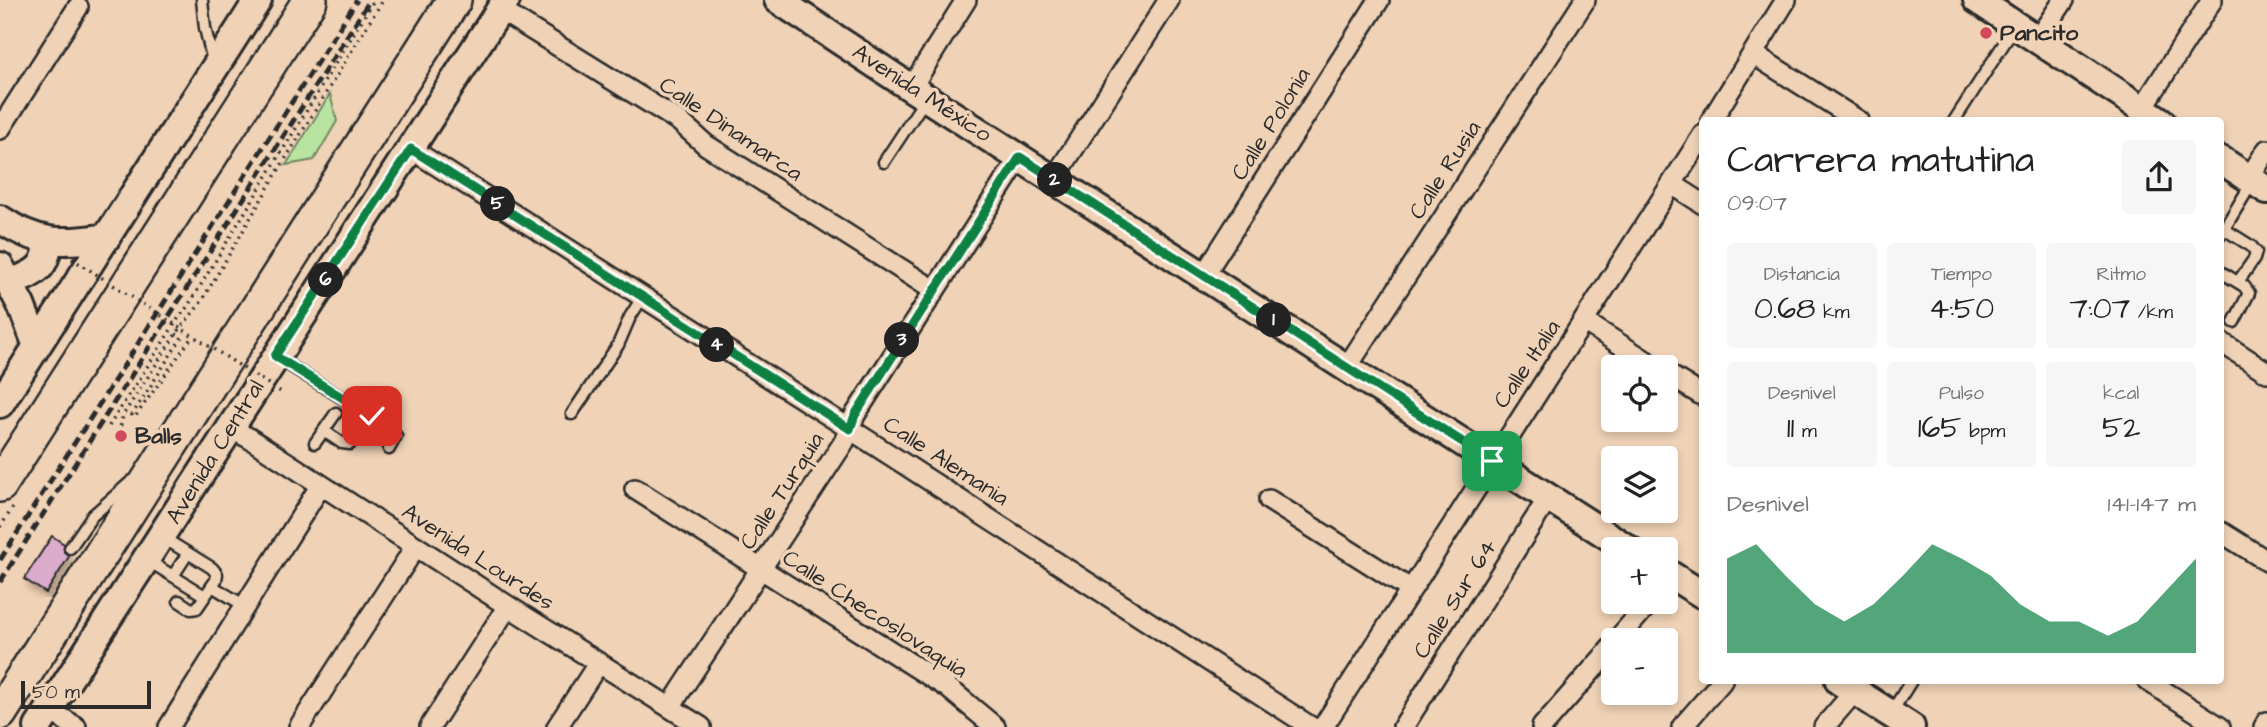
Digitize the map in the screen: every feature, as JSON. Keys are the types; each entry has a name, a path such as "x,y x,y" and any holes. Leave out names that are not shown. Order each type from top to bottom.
{"highway":[{"path":"0,485 310,0"},
{"name":"Avenida Central","path":"3,727 7,703 454,0"}],"street":[{"path":"0,404 258,0"},
{"name":"Avenida México","path":"778,0 1610,537"},
{"path":"919,92 966,0"},
{"path":"1054,179 1169,0"},
{"name":"Calle Polonia","path":"1204,275 1378,0"},
{"name":"Calle Rusia","path":"1347,367 1585,0"},
{"path":"1714,117 1786,0"},
{"path":"1978,0 2151,115 2212,0"},
{"path":"2038,40 2064,0"},
{"name":"Avenida Central","path":"44,718 503,5"},
{"name":"Calle Dinamarca","path":"503,5 679,121 706,145 934,290"},
{"path":"0,130 78,7"},
{"path":"1753,54 1853,117"},
{"name":"Calle Italia","path":"1323,727 1699,141"},
{"name":"Calle Alemania","path":"411,149 1311,727"},
{"path":"2224,162 2256,183 2267,150"},
{"name":"Calle Turquia","path":"670,708 844,442 855,415 1020,157"},
{"path":"1672,184 1699,201"},
{"path":"0,219 21,233 57,248"},
{"path":"37,346 5,274 31,275 42,266 48,252 69,242 107,237"},
{"path":"1585,322 1637,355"},
{"path":"2224,344 2267,372"},
{"path":"1678,380 1699,394"},
{"name":"Avenida Lourdes","path":"229,428 670,708 691,725"},
{"path":"169,727 321,485"},
{"name":"Calle Checoslovaquia","path":"635,489 947,687 995,727"},
{"name":"Calle Sur 64","path":"1403,727 1549,498"},
{"path":"1269,500 1410,589"},
{"path":"2224,534 2267,561"},
{"path":"299,727 416,546"},
{"path":"1678,582 1699,593"},
{"path":"430,727 508,606"},
{"path":"1627,628 1640,614"},
{"path":"1542,727 1601,660"},
{"path":"557,727 598,664"},
{"path":"1682,727 1719,684"},
{"path":"1824,727 1853,684 1901,720"},
{"path":"2153,684 2220,727"},
{"path":"44,718 76,727"},
{"path":"2264,727 2267,722"}],"lane":[{"path":"202,0 205,28 215,69"},
{"path":"1957,117 2016,25"},
{"path":"884,162 919,92"},
{"path":"2224,229 2256,183"},
{"path":"2224,233 2251,246 2256,252 2238,282"},
{"path":"2224,274 2249,293 2234,321"},
{"path":"572,414 618,345 642,298"},
{"path":"275,356 394,431 396,436 389,449"},
{"path":"315,443 336,413"},
{"path":"324,430 342,443 350,444 372,416"},
{"path":"70,548 92,516 167,451"},
{"path":"162,537 216,572 217,577 212,586 195,609 179,601"},
{"path":"173,576 188,553"},
{"path":"147,560 205,596"},
{"path":"212,586 245,606"},
{"path":"1901,720 1910,684"}],"path":[{"path":"109,426 177,318 188,306 374,0"},
{"path":"119,433 123,415 176,334 200,304 383,0"},
{"path":"57,248 281,392"},
{"path":"137,302 164,316 192,337 135,417 132,415 182,337 176,334"}],"green space":[{"path":"330,94 337,121 314,160 286,165"}],"building":[{"path":"52,536 64,544 64,552 70,555 46,593 24,579"}],"railway":[{"path":"0,560 357,0"},
{"path":"0,582 370,0"}],"place":[{"name":"Pancito","path":"1986,33"},
{"name":"Balls","path":"121,436"}],"route":[{"path":"372,416 275,356 411,149 850,429 855,415 1020,157 1492,461"}]}
